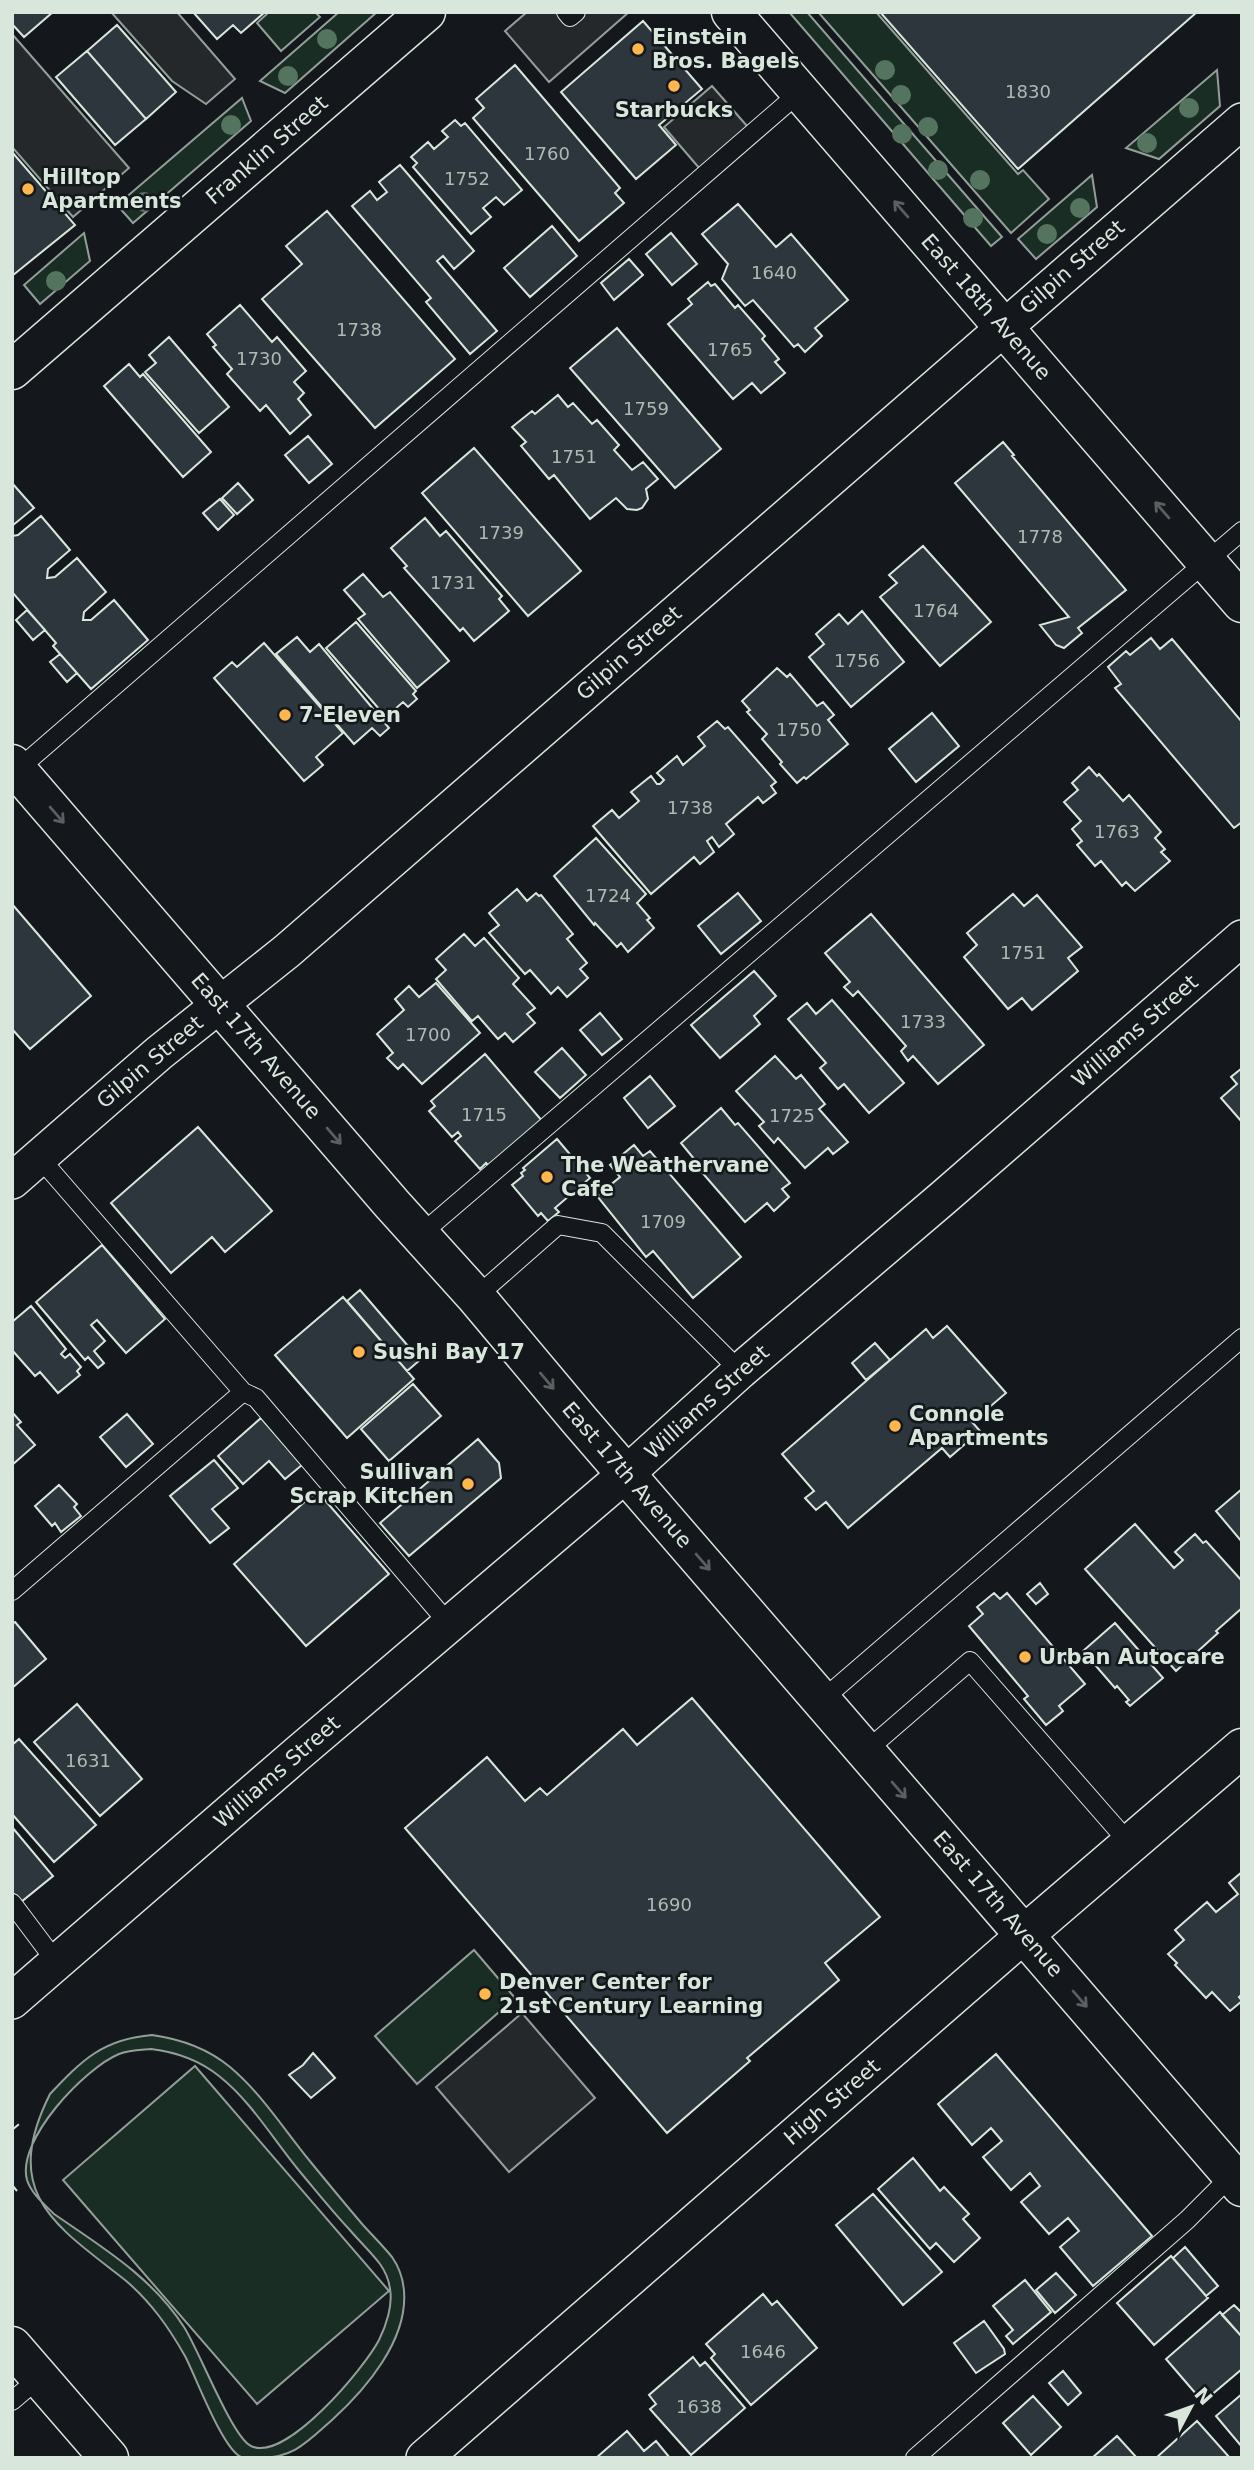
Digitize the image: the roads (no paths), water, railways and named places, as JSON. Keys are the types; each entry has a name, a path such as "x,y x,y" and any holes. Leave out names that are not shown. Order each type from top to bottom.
{"main road":[{"name":"Franklin Street","path":"12,370 426,12"},
{"name":"East 18th Avenue","path":"731,12 1242,603"},
{"name":"East 17th Avenue","path":"14,769 476,1297 1024,1935 1238,2176"},
{"name":"High Street","path":"1024,1935 1242,1748"},
{"path":"12,2346 26,2390 109,2458"}],"street":[{"name":"Gilpin Street","path":"12,1181 159,1053 296,944 1242,121"},
{"name":"Williams Street","path":"12,2001 626,1474 740,1371 1242,938"},
{"name":"High Street","path":"424,2458 1024,1935"}],"lane":[{"path":"566,12 570,17 576,12"},
{"path":"14,769 800,92"},
{"path":"420,1235 1242,531"},
{"path":"39,1157 243,1392 256,1398 449,1624"},
{"path":"476,1297 558,1225 602,1233 740,1371"},
{"path":"822,1700 1242,1338"},
{"path":"12,1591 243,1392"},
{"path":"866,1751 970,1661 1130,1844"},
{"path":"12,1903 57,1963"},
{"path":"915,2458 1238,2176"}],"place":[{"name":"Einstein Bros. Bagels","path":"638,49"},
{"name":"Starbucks","path":"674,86"},
{"name":"Hilltop Apartments","path":"28,189"},
{"name":"7-Eleven","path":"285,715"},
{"name":"The Weathervane Cafe","path":"547,1177"},
{"name":"Sushi Bay 17","path":"359,1352"},
{"name":"Connole Apartments","path":"895,1426"},
{"name":"Sullivan Scrap Kitchen","path":"468,1484"},
{"name":"Urban Autocare","path":"1025,1657"},
{"name":"Denver Center for 21st Century Learning","path":"485,1994"}]}
